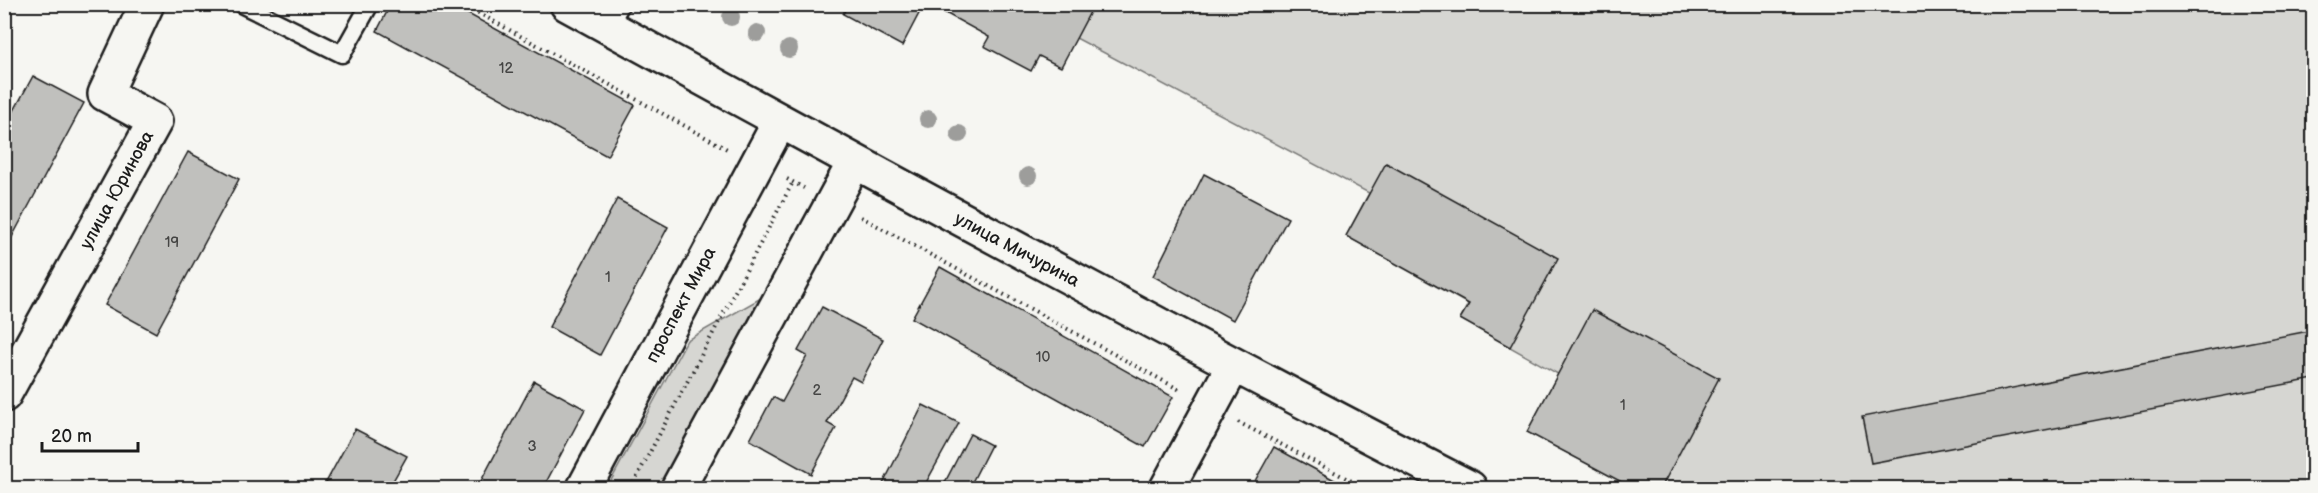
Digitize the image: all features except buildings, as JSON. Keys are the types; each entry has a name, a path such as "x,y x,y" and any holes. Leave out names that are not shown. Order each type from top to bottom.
{"street":[{"name":"улица Юринова","path":"4,395 155,121 105,94 147,4"},
{"name":"улица Мичурина","path":"567,4 614,16 780,121 854,163 1233,366 1470,489"},
{"name":"проспект Мира","path":"584,489 780,121"},
{"path":"678,489 854,163"},
{"path":"1167,489 1233,366"}],"lane":[{"path":"242,4 342,54 370,4"}],"path":[{"path":"462,4 756,164 833,202 1365,489"},
{"path":"631,489 793,182"}],"shaded area":[{"path":"1075,5 2313,5 2313,488 1633,488 1527,432 1558,374 1460,319 1468,304 1346,236 1369,193 1076,38"},
{"path":"768,294 663,488 607,488 687,340"}]}
